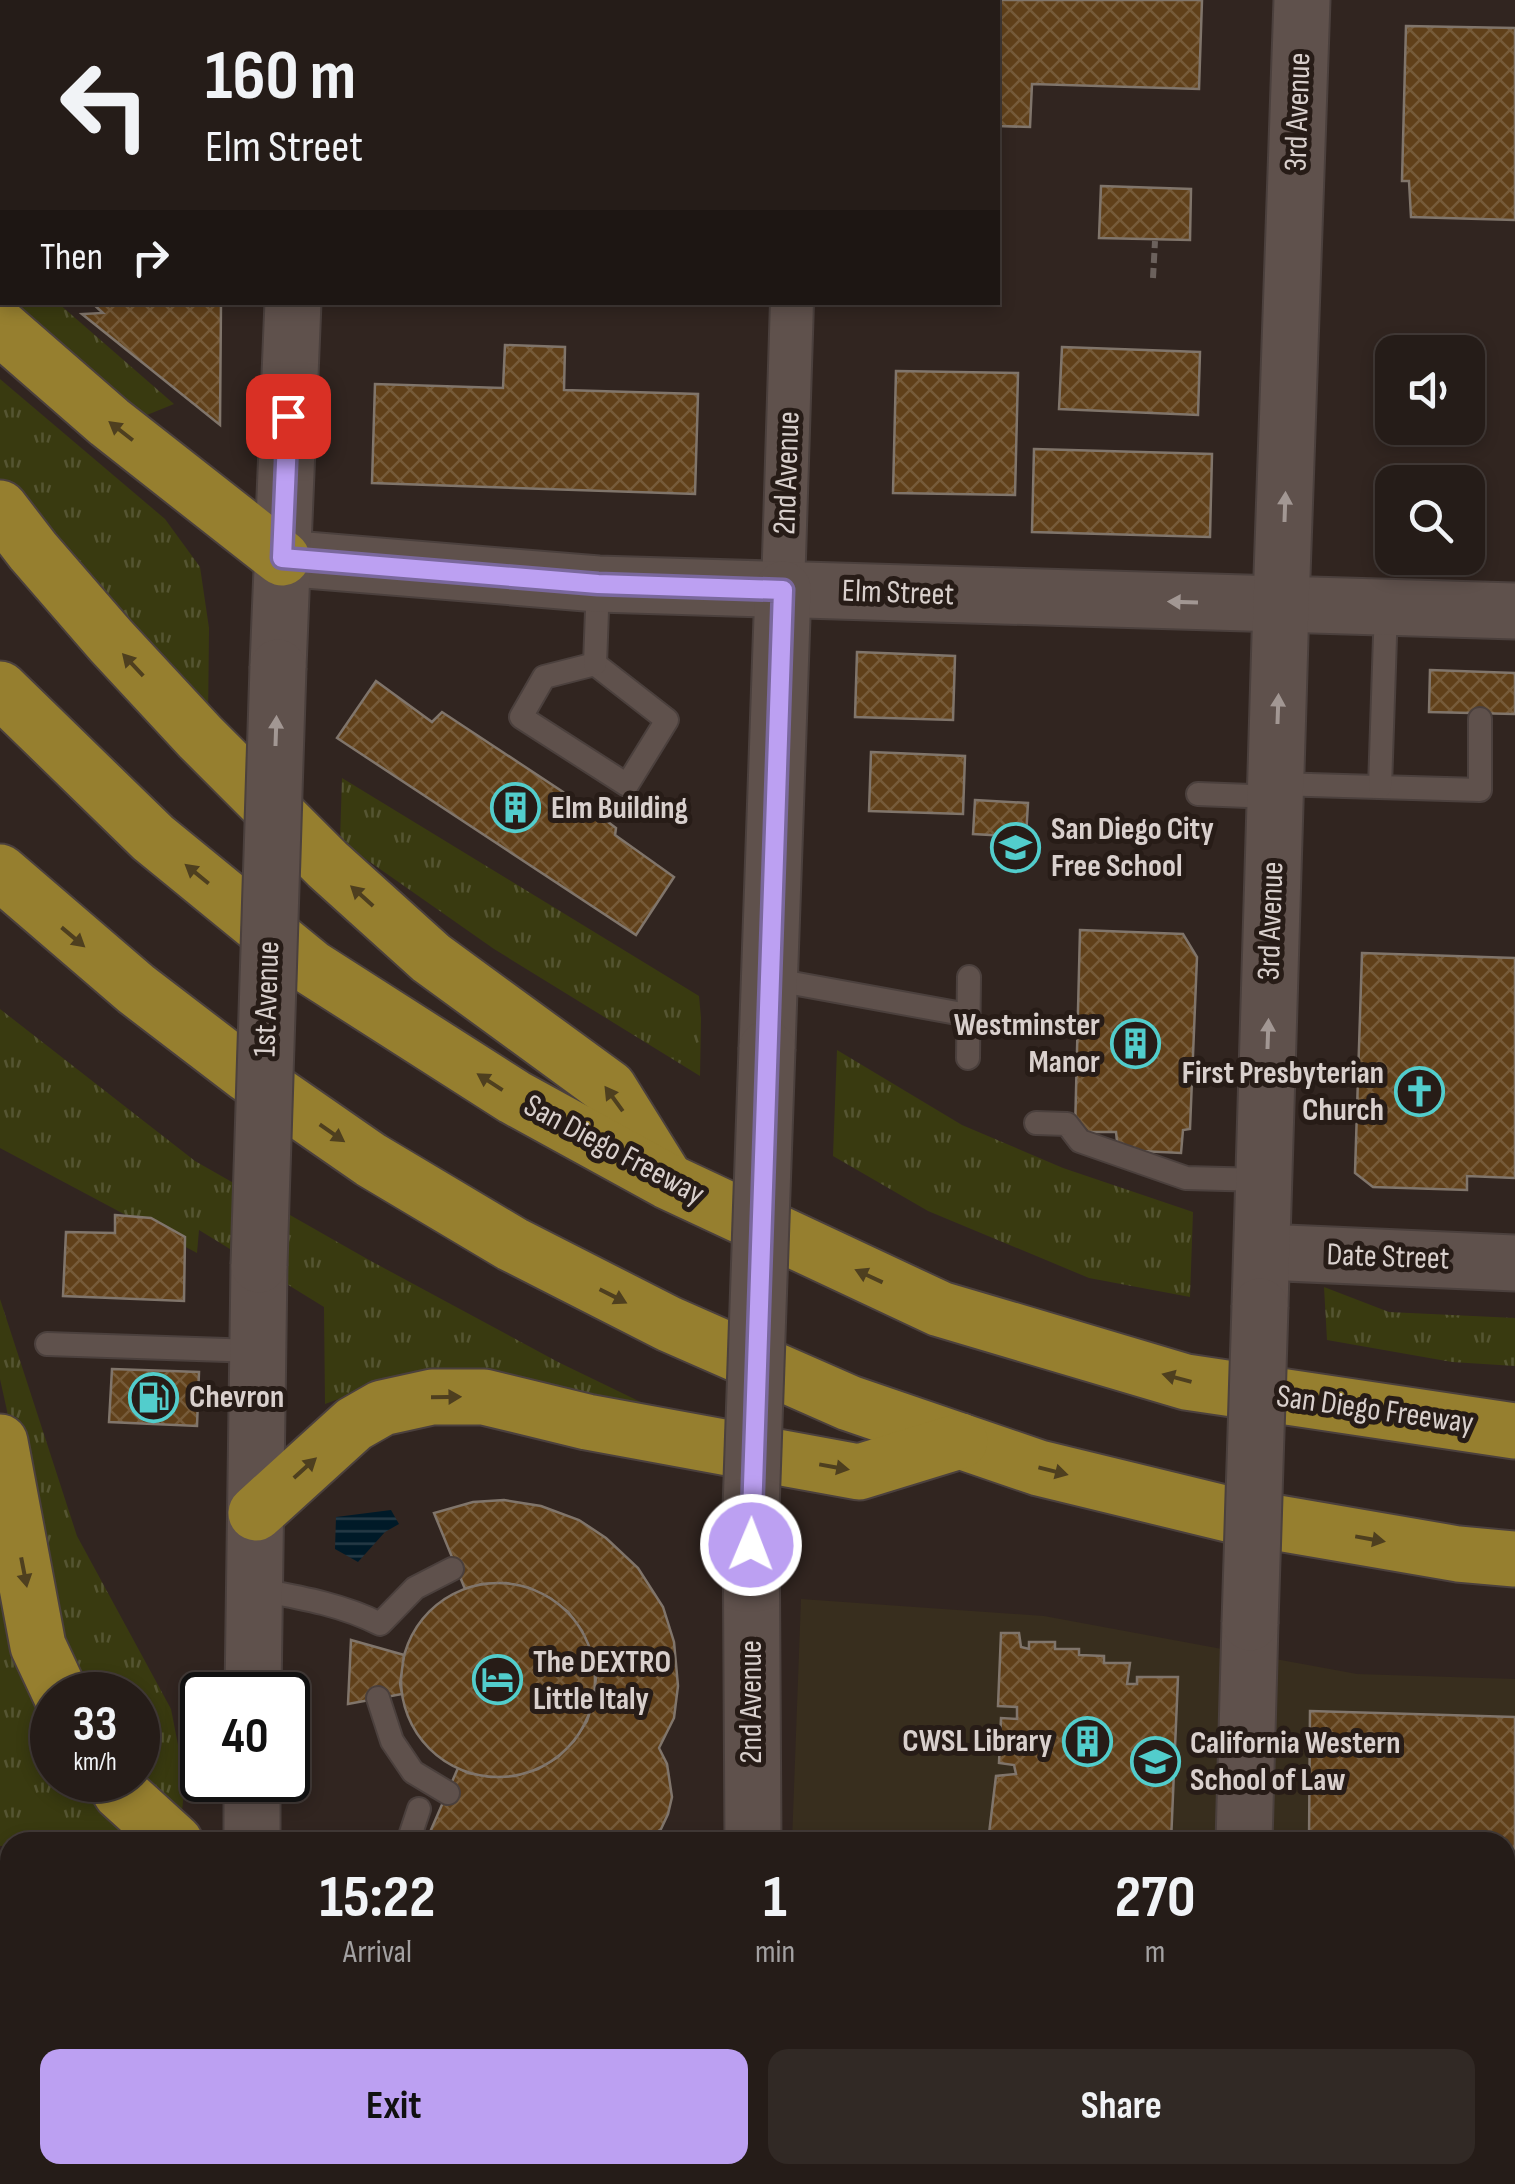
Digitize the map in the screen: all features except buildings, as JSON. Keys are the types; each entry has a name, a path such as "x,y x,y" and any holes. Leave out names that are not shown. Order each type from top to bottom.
{"highway":[{"path":"0,327 108,422 282,558"},
{"path":"0,508 111,641 200,738 328,865 431,958 609,1088 667,1181"},
{"name":"San Diego Freeway","path":"0,689 153,838 312,968 514,1097 667,1181 940,1309 1186,1382 1515,1430"},
{"path":"0,872 136,989 247,1074 370,1160 512,1244 668,1324 849,1404 1040,1468 1232,1515 1458,1554 1515,1559"},
{"path":"256,1513 354,1424 382,1408 432,1397 484,1397 588,1422 859,1472 960,1441"},
{"path":"0,1442 38,1646 50,1672"},
{"path":"132,1802 164,1832"}],"street":[{"name":"3rd Avenue","path":"1244,1832 1302,0"},
{"name":"1st Avenue","path":"253,1672 258,1265 293,305"},
{"name":"2nd Avenue","path":"754,1832 751,1509 792,305"},
{"name":"Elm Street","path":"282,558 598,584 1515,611"},
{"name":"Date Street","path":"1262,1252 1515,1263"},
{"path":"725,1832 751,1762"},
{"path":"736,1832 751,1762"},
{"path":"252,1802 252,1832"}],"lane":[{"path":"595,664 598,584"},
{"path":"1380,787 1386,607"},
{"path":"595,664 667,720 627,785 521,717 544,677 595,664"},
{"path":"1198,794 1380,787 1480,790 1480,719"},
{"path":"968,976 968,1058"},
{"path":"769,979 968,1015"},
{"path":"1036,1123 1067,1124 1080,1141 1186,1178 1264,1180"},
{"path":"47,1344 257,1351"},
{"path":"254,1589 320,1602 364,1616 379,1636 415,1588 452,1569"},
{"path":"378,1698 392,1741 413,1772 448,1793"},
{"path":"411,1832 419,1808"}],"path":[{"path":"1153,278 1154,240"}],"shaded area":[{"name":"California Western School of Law","path":"801,1599 1044,1616 1357,1674 1515,1679 1515,1832 792,1832"}],"green space":[{"path":"18,305 60,305 174,404 142,417"},
{"path":"0,379 165,519 200,567 209,628 208,721 0,481"},
{"path":"342,778 699,996 700,1076 494,949 340,841"},
{"path":"0,1009 195,1161 558,1362 684,1423 371,1387 325,1404 324,1307 199,1230 197,1253 0,1148"},
{"path":"837,1050 962,1125 1063,1168 1193,1212 1190,1297 1089,1278 928,1211 833,1156"},
{"path":"1324,1287 1389,1312 1515,1318 1515,1366 1452,1362 1327,1340"},
{"path":"0,1299 77,1536 151,1672 76,1672 53,1618 0,1379"},
{"path":"0,1559 31,1672 30,1802 160,1802 160,1689 171,1709 180,1755 183,1802 180,1832 0,1832"}],"water":[{"path":"391,1510 399,1524 385,1532 358,1562 335,1549 336,1517"}],"place":[{"name":"Elm Building","path":"516,808"},
{"name":"San Diego City Free School","path":"1016,847"},
{"name":"Westminster Manor","path":"1135,1043"},
{"name":"First Presbyterian Church","path":"1419,1091"},
{"name":"Chevron","path":"154,1397"},
{"name":"The DEXTRO Little Italy","path":"498,1680"},
{"name":"CWSL Library","path":"1087,1741"},
{"name":"California Western School of Law","path":"1155,1761"}],"route":[{"path":"288,416 282,558 598,584 783,590 751,1545"}]}
